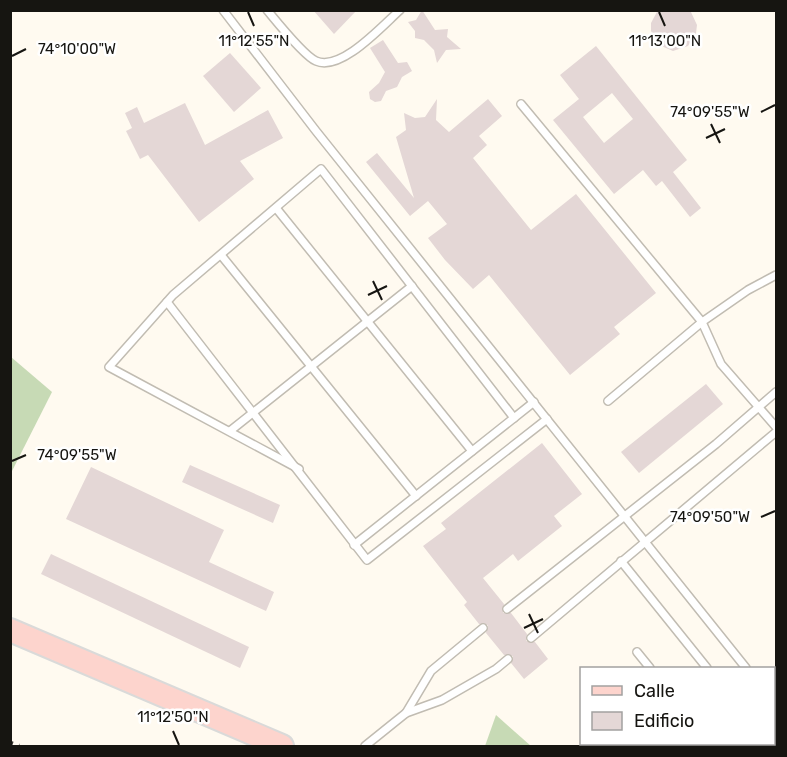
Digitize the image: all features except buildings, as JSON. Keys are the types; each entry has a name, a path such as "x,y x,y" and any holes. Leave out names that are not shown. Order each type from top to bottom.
{"main road":[{"path":"10,630 282,747"}],"lane":[{"path":"223,10 316,131 744,667"},
{"path":"267,10 315,61 330,64 347,56 400,10"},
{"path":"521,104 702,322 721,364 777,427"},
{"path":"299,469 109,367 167,302 321,169 514,418"},
{"path":"276,208 472,452"},
{"path":"221,255 416,496"},
{"path":"609,401 702,322 748,290 777,275"},
{"path":"230,431 412,286"},
{"path":"167,302 299,469 366,559 370,559 547,419"},
{"path":"507,609 777,392"},
{"path":"354,545 534,402"},
{"path":"531,638 777,432"},
{"path":"621,561 704,667"},
{"path":"365,747 406,713 431,671 483,628"},
{"path":"637,652 648,667"},
{"path":"406,713 442,700 496,669 508,659"}],"green space":[{"path":"11,357 52,392 11,473"},
{"path":"496,715 531,746 485,746"}],"railway":[{"path":"10,743 19,746"}]}
